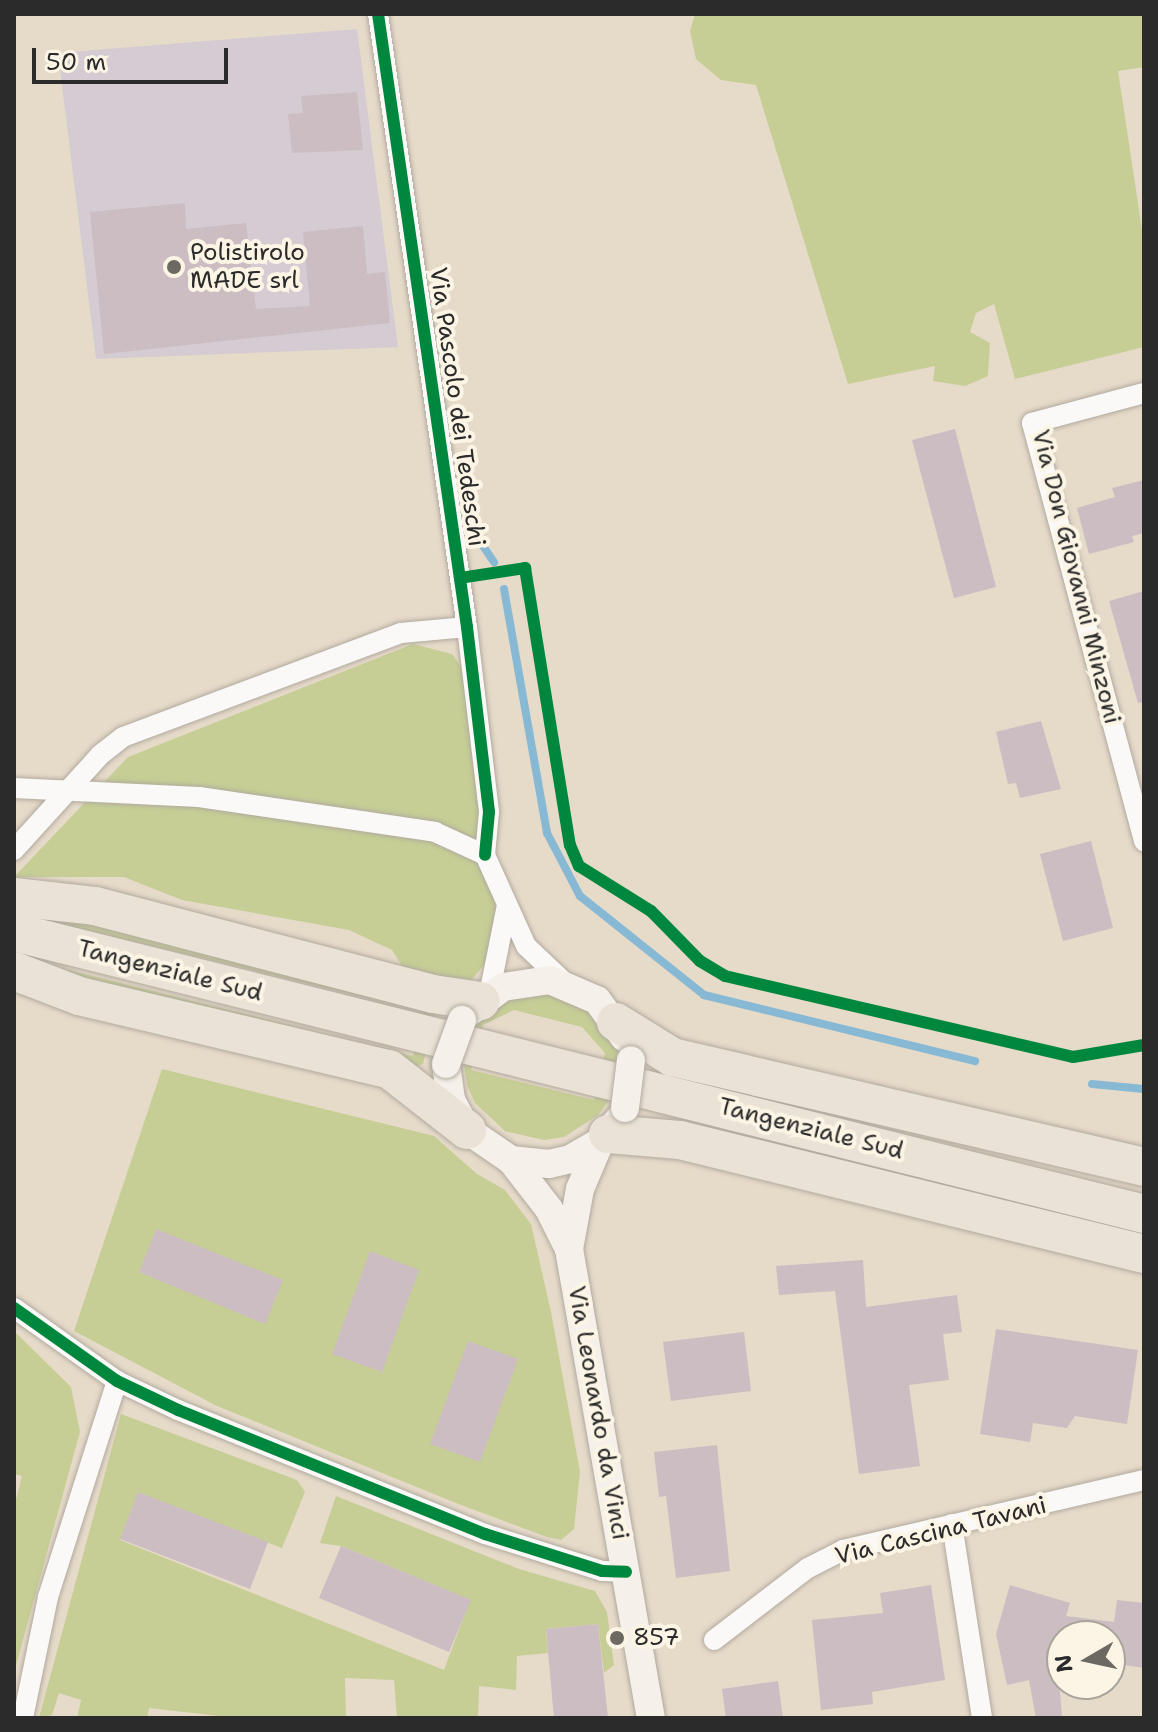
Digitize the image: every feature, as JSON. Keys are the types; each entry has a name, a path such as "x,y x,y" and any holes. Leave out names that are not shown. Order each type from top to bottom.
{"highway":[{"path":"14,897 95,906 415,990 477,1015"},
{"name":"Tangenziale Sud","path":"14,932 419,1032 477,1015 1144,1214"},
{"path":"14,971 79,996 389,1069 467,1130"},
{"path":"622,1035 672,1057 1144,1167"},
{"path":"607,1134 680,1140 1144,1254"}],"street":[{"name":"Via Pascolo dei Tedeschi","path":"378,14 467,627 489,812 485,855"},
{"name":"Via Don Giovanni Minzoni","path":"1144,393 1032,423 1144,841"},
{"path":"14,850 70,792 100,755 123,737 401,633 467,627"},
{"path":"14,788 199,797 435,832 485,855 507,902 531,954 566,984 597,1000 622,1035 629,1093 607,1134 565,1161 511,1160 467,1130 449,1091 446,1064 477,1015 507,902"},
{"path":"477,1015 525,981 566,984"},
{"name":"Via Leonardo da Vinci","path":"569,1249 580,1189 607,1134"},
{"name":"Via Leonardo da Vinci","path":"511,1160 549,1209 569,1249 651,1718"},
{"path":"14,1308 117,1381 225,1430 485,1534 602,1571 626,1572"},
{"path":"23,1718 48,1597 117,1381"},
{"name":"Via Cascina Tavani","path":"714,1640 808,1568 843,1550 1144,1480"},
{"path":"952,1524 982,1718"}],"shaded area":[{"path":"357,29 398,347 96,359 58,53"}],"green space":[{"path":"695,14 1144,14 1144,67 1118,71 1144,243 1144,347 1015,379 994,304 976,313 970,332 990,343 988,376 965,386 933,381 935,366 848,384 756,85 721,80 696,59 690,31"},
{"path":"413,644 452,654 462,668 499,930 491,957 467,985 410,979 392,950 349,930 182,900 124,877 14,877 128,757"},
{"path":"61,916 435,1011 423,1064 413,1067 60,978 48,965 413,1056 423,1011 63,925"},
{"path":"578,993 616,1040 619,1060 610,1099 598,1115 564,1137 544,1140 505,1131 475,1103 467,1085 464,1065 473,1025 500,996","holes":["514,1010 582,1027 605,1053 594,1100 471,1070 483,1025"]},
{"path":"162,1069 434,1136 477,1174 505,1190 531,1224 551,1312 580,1472 574,1529 561,1540 461,1505 217,1406 74,1331"},
{"path":"14,1331 71,1387 80,1432 14,1673 14,1508 22,1476 14,1474"},
{"path":"121,1414 297,1480 305,1492 282,1548 138,1493 120,1540 444,1670 470,1600 341,1546 320,1543 336,1496 519,1569 595,1591 607,1612 614,1665 604,1673 598,1624 546,1629 548,1653 517,1656 516,1690 479,1686 478,1718 397,1718 394,1680 345,1678 346,1718 237,1718 149,1708 147,1718 77,1718 81,1700 59,1693 52,1715 39,1718"}],"building":[{"path":"357,92 363,150 292,153 288,114 303,113 301,96"},
{"name":"Polistirolo MADE srl","path":"185,203 186,229 246,223 256,309 310,306 303,232 363,226 367,274 385,272 390,323 104,354 90,212"},
{"path":"955,429 996,587 954,598 912,440"},
{"path":"1144,480 1144,533 1132,536 1134,542 1089,554 1077,508 1115,497 1112,488"},
{"path":"1144,591 1144,702 1138,703 1109,601"},
{"path":"1041,721 1061,789 1020,798 1016,783 1008,784 996,732"},
{"path":"1091,841 1113,928 1063,941 1040,854"},
{"path":"156,1229 283,1280 265,1324 139,1272"},
{"path":"370,1251 419,1270 382,1372 332,1354"},
{"path":"863,1260 866,1307 957,1295 962,1332 943,1334 949,1380 909,1385 920,1466 859,1474 835,1291 779,1295 776,1266"},
{"path":"996,1329 1138,1350 1127,1424 1075,1416 1067,1428 1033,1423 1030,1442 980,1434"},
{"path":"744,1332 751,1391 671,1401 663,1342"},
{"path":"468,1341 518,1359 480,1462 430,1444"},
{"path":"717,1445 730,1571 676,1578 666,1496 659,1497 654,1452"},
{"path":"138,1492 268,1542 250,1589 120,1539"},
{"path":"341,1546 471,1600 449,1652 319,1598"},
{"path":"931,1585 945,1680 872,1692 873,1704 821,1710 812,1620 883,1613 880,1593"},
{"path":"1010,1585 1070,1603 1066,1616 1098,1620 1046,1620 1046,1700 1061,1700 1062,1718 1036,1718 1029,1680 1007,1685 996,1634"},
{"path":"1117,1600 1144,1603 1144,1668 1126,1665 1126,1620 1114,1620"},
{"path":"598,1624 608,1718 554,1718 546,1629"},
{"path":"778,1681 783,1718 726,1718 722,1689"}],"waterway":[{"path":"479,540 494,562"},
{"path":"504,589 547,833 580,896 704,995 975,1061"},
{"path":"1092,1084 1144,1089"}],"cycle path":[{"path":"378,14 467,627 489,812 485,855"},
{"path":"460,578 525,568 570,845 579,866 651,911 700,961 725,976 1073,1057 1144,1045"},
{"path":"14,1308 117,1381 178,1410 485,1534 602,1571 626,1572"}],"place":[{"name":"Polistirolo MADE srl","path":"174,267"},
{"name":"857","path":"617,1638"}]}
